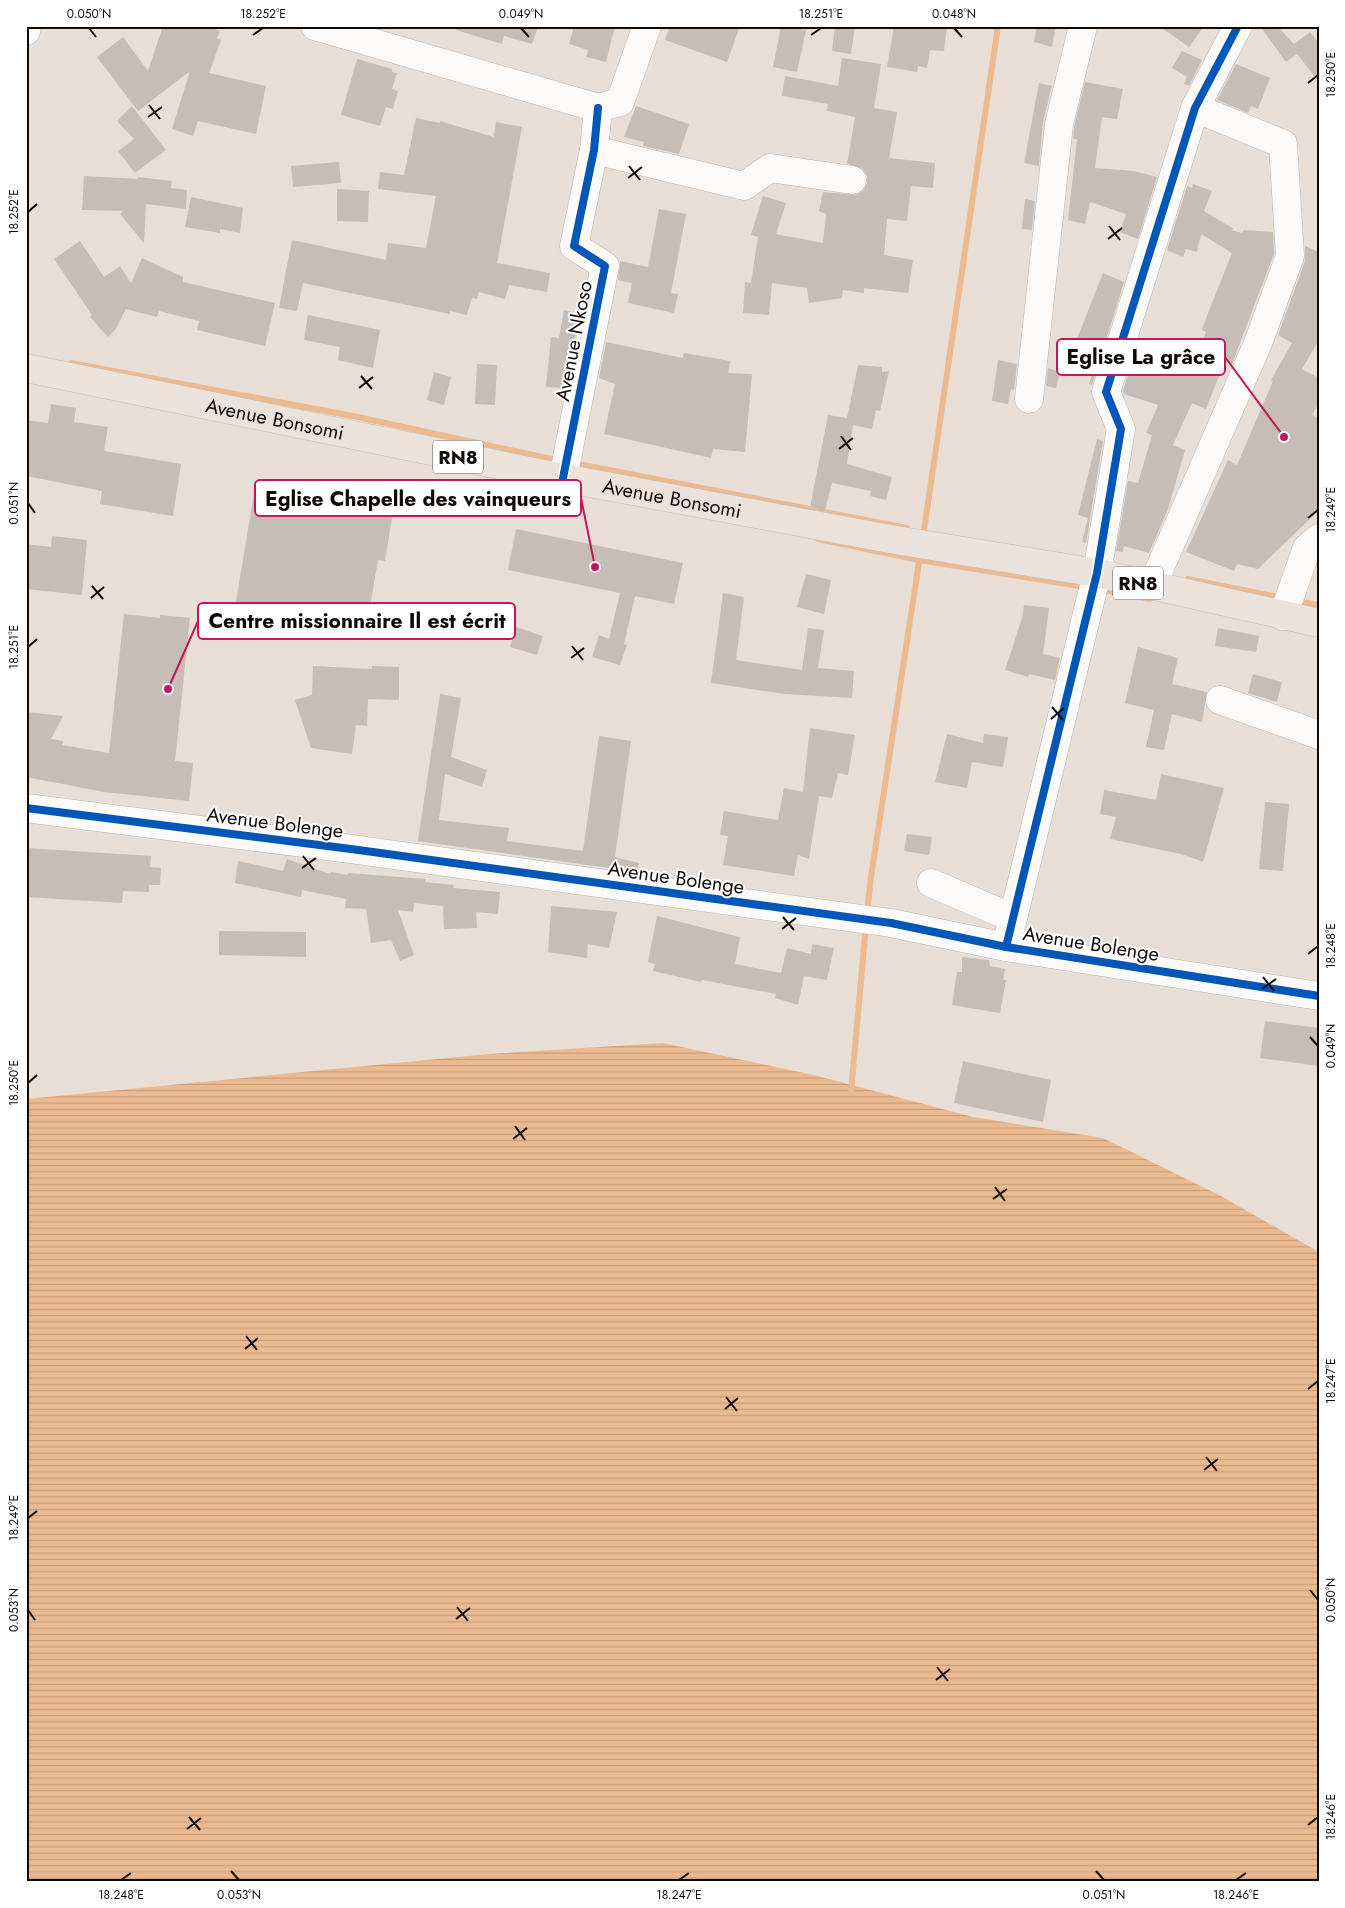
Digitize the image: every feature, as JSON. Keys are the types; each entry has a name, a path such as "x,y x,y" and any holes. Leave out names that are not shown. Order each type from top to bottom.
{"main road":[{"name":"Avenue Bonsomi","path":"26,368 564,478 890,539 1097,573 1319,623"}],"street":[{"path":"26,31 27,26"},
{"path":"315,26 598,108 620,102 647,26"},
{"path":"1028,399 1059,124 1083,26"},
{"path":"1006,947 1097,573 1121,429 1106,392 1195,108 1238,26"},
{"name":"Avenue Nkoso","path":"564,478 605,266 574,246 594,150 598,108"},
{"path":"1152,586 1258,343 1290,256 1283,144 1195,108"},
{"path":"594,150 744,186 770,168 852,180"},
{"path":"1283,616 1307,548 1319,538"},
{"path":"1220,700 1319,735"},
{"name":"Avenue Bolenge","path":"26,808 351,849 891,923 1006,947 1319,996"},
{"path":"931,883 1014,918"}],"shaded area":[{"path":"663,1043 814,1075 973,1117 1103,1138 1219,1195 1319,1252 1319,1882 26,1882 26,1099 489,1054"}],"building":[{"path":"163,26 206,26 220,31 217,38 221,40 209,73 266,86 256,134 198,121 193,136 172,129 190,71 138,111 97,57 123,37 148,71"},
{"path":"457,26 538,26 532,44 504,36 502,44 456,30"},
{"path":"574,26 615,26 606,62 586,57 588,50 569,44"},
{"path":"670,26 740,26 727,62 665,40"},
{"path":"781,26 806,30 797,72 773,67"},
{"path":"835,26 855,26 851,54 832,51"},
{"path":"894,26 947,26 944,51 930,50 927,68 918,66 917,72 887,67"},
{"path":"1037,26 1056,26 1052,47 1034,42"},
{"path":"1159,26 1204,26 1189,47"},
{"path":"1260,26 1277,26 1294,44 1310,32 1319,43 1319,82 1297,54 1286,62"},
{"path":"1182,51 1202,60 1189,86 1184,84 1187,77 1172,68"},
{"path":"842,58 881,64 874,108 897,112 889,158 935,163 933,188 911,186 907,221 887,219 884,255 913,260 908,293 864,288 864,293 843,290 842,298 809,303 807,288 772,283 769,315 743,313 745,282 751,283 758,237 751,235 763,196 786,203 776,234 823,243 826,214 819,211 823,192 857,195 864,190 867,183 867,175 862,168 847,164 855,117 827,111 828,104 782,96 785,76 838,86"},
{"path":"357,59 392,69 392,72 397,73 392,89 398,91 393,109 386,107 380,126 341,115"},
{"path":"1236,64 1270,78 1258,109 1251,106 1248,113 1217,100"},
{"path":"1085,82 1123,89 1117,119 1102,117 1095,168 1134,171 1157,177 1138,239 1120,232 1126,214 1090,202 1085,224 1068,220 1077,139 1073,139 1074,127"},
{"path":"1039,83 1052,86 1043,122 1039,166 1024,163"},
{"path":"132,106 166,150 135,173 118,151 134,139 117,121"},
{"path":"636,106 689,124 679,154 643,146 644,142 624,137"},
{"path":"416,118 440,123 440,121 494,137 496,122 522,127 497,263 550,273 547,292 509,285 505,299 479,292 477,299 472,298 467,315 450,311 450,314 303,283 297,311 279,308 292,240 386,260 388,243 426,248 436,196 378,189 380,172 404,175"},
{"path":"339,162 341,183 293,187 291,166"},
{"path":"84,176 139,179 137,177 172,181 171,188 187,190 186,209 146,204 144,243 120,214 123,211 82,210"},
{"path":"1193,184 1212,191 1204,211 1234,229 1231,230 1242,233 1244,230 1273,232 1274,254 1232,364 1225,361 1206,409 1192,403 1173,445 1185,450 1168,509 1149,553 1124,546 1123,552 1116,551 1128,481 1138,483 1152,435 1146,433 1158,405 1124,394 1123,391 1136,349 1172,361 1170,371 1183,375 1189,360 1195,362 1206,332 1202,330 1205,321 1232,253 1201,234 1197,252 1186,249 1183,257 1167,250 1187,186 1192,188"},
{"path":"337,189 369,191 368,222 337,221"},
{"path":"191,197 243,208 240,233 220,229 220,233 185,227"},
{"path":"1025,199 1035,201 1032,230 1022,229"},
{"path":"659,209 686,214 671,293 678,294 674,313 628,303 632,283 618,280 620,261 648,267"},
{"path":"80,241 104,277 120,266 131,283 142,258 183,277 183,282 275,303 265,346 197,330 199,321 159,311 157,317 126,309 115,330 108,337 90,317 92,315 54,259"},
{"path":"1305,246 1319,252 1319,340 1302,369 1319,378 1319,403 1312,415 1319,418 1319,510 1258,569 1237,564 1234,571 1186,552 1228,460 1237,465 1273,381 1271,380 1292,343 1278,335 1305,261"},
{"path":"1103,273 1124,282 1092,385 1089,384 1093,370 1067,364"},
{"path":"564,310 580,314 565,388 546,387 551,337 559,338"},
{"path":"308,315 380,330 373,368 338,360 340,347 304,340"},
{"path":"606,342 683,358 684,353 730,361 728,373 752,374 745,452 713,449 711,458 604,434 615,384 599,378"},
{"path":"998,360 1017,364 1014,390 1011,389 1008,404 992,401"},
{"path":"477,364 497,365 495,405 475,404"},
{"path":"858,365 882,367 882,372 889,371 880,411 876,410 872,429 853,425 847,464 892,477 886,500 870,496 871,491 832,483 825,511 810,508 828,415 847,418"},
{"path":"1048,368 1060,372 1056,388 1046,386"},
{"path":"434,372 451,377 444,405 427,400"},
{"path":"51,404 76,408 74,422 108,427 104,451 181,464 173,516 100,504 102,491 26,476 26,420 48,423"},
{"path":"1097,439 1103,441 1086,543 1082,542 1088,518 1078,515"},
{"path":"256,482 394,505 385,561 378,560 365,636 234,614"},
{"path":"516,529 683,563 674,604 635,596 624,644 627,645 620,665 592,657 599,635 609,639 620,593 508,570"},
{"path":"52,536 87,540 82,595 26,589 26,544 51,547"},
{"path":"806,574 831,580 824,614 797,607"},
{"path":"723,593 744,597 736,660 802,670 808,628 824,630 818,668 854,671 852,698 785,694 711,683"},
{"path":"1024,605 1049,608 1043,654 1060,658 1055,680 1029,674 1028,677 1005,670 1022,618"},
{"path":"124,614 160,618 160,615 190,618 175,761 193,763 189,801 104,792 26,777 26,712 63,716 51,739 63,741 62,745 109,753"},
{"path":"516,627 543,636 537,655 510,647"},
{"path":"1218,628 1259,636 1256,652 1215,646"},
{"path":"1138,647 1178,658 1172,684 1207,692 1202,722 1172,714 1164,750 1146,747 1154,710 1125,703"},
{"path":"313,666 372,669 372,666 399,667 399,700 368,699 367,726 356,725 352,754 311,748 295,700 312,695"},
{"path":"1253,674 1282,682 1277,702 1248,693"},
{"path":"440,694 461,698 451,757 487,770 482,787 445,774 439,820 509,828 507,841 583,851 599,736 631,741 615,857 639,863 637,872 418,841"},
{"path":"810,728 855,735 848,775 838,773 832,798 819,796 809,859 798,855 794,876 723,865 728,836 720,835 724,811 778,820 784,788 803,792"},
{"path":"947,734 983,743 984,734 1008,737 1003,767 972,762 967,788 935,782"},
{"path":"1161,774 1224,788 1203,862 1181,854 1110,839 1116,817 1100,814 1104,790 1156,800"},
{"path":"1265,802 1289,804 1283,871 1259,869"},
{"path":"907,834 932,837 929,855 904,851"},
{"path":"26,848 151,856 150,867 161,868 160,885 149,885 149,892 123,891 122,903 26,897"},
{"path":"287,859 330,874 331,872 348,875 348,873 426,879 425,882 454,885 453,888 500,892 498,914 476,912 477,928 444,929 443,906 414,903 413,912 398,910 414,955 400,961 391,940 371,943 366,909 345,908 346,899 302,890 301,897 235,883 238,861 283,871"},
{"path":"551,906 617,912 609,948 588,944 587,958 548,952"},
{"path":"657,916 740,937 735,964 781,973 787,948 811,954 812,944 834,948 827,980 804,976 798,1005 775,998 776,994 702,980 701,982 653,971 655,964 648,962"},
{"path":"219,931 306,932 306,957 219,955"},
{"path":"962,957 989,960 990,966 1005,969 1003,980 1006,980 1000,1013 952,1005 957,972 962,972"},
{"path":"1265,1021 1319,1028 1319,1066 1260,1058"},
{"path":"963,1061 1051,1080 1043,1122 954,1103"}],"waterway":[{"path":"923,537 998,26"},
{"path":"71,363 353,416 561,461"},
{"path":"573,463 907,528"},
{"path":"818,539 919,560 1086,587"},
{"path":"867,913 921,549"},
{"path":"1188,579 1283,598"},
{"path":"1099,589 1150,599"},
{"path":"1295,601 1319,605"},
{"path":"851,1092 866,925"}],"cycle path":[{"path":"1006,947 1097,573 1121,429 1106,392 1195,108 1238,26"},
{"path":"563,478 605,266 574,246 594,150 598,108"},
{"path":"26,808 351,849 891,923 1006,947 1319,996"}],"place":[{"name":"Eglise La grâce","path":"1284,437"},
{"name":"Eglise Chapelle des vainqueurs","path":"595,567"},
{"name":"Centre missionnaire Il est écrit","path":"168,689"}]}
